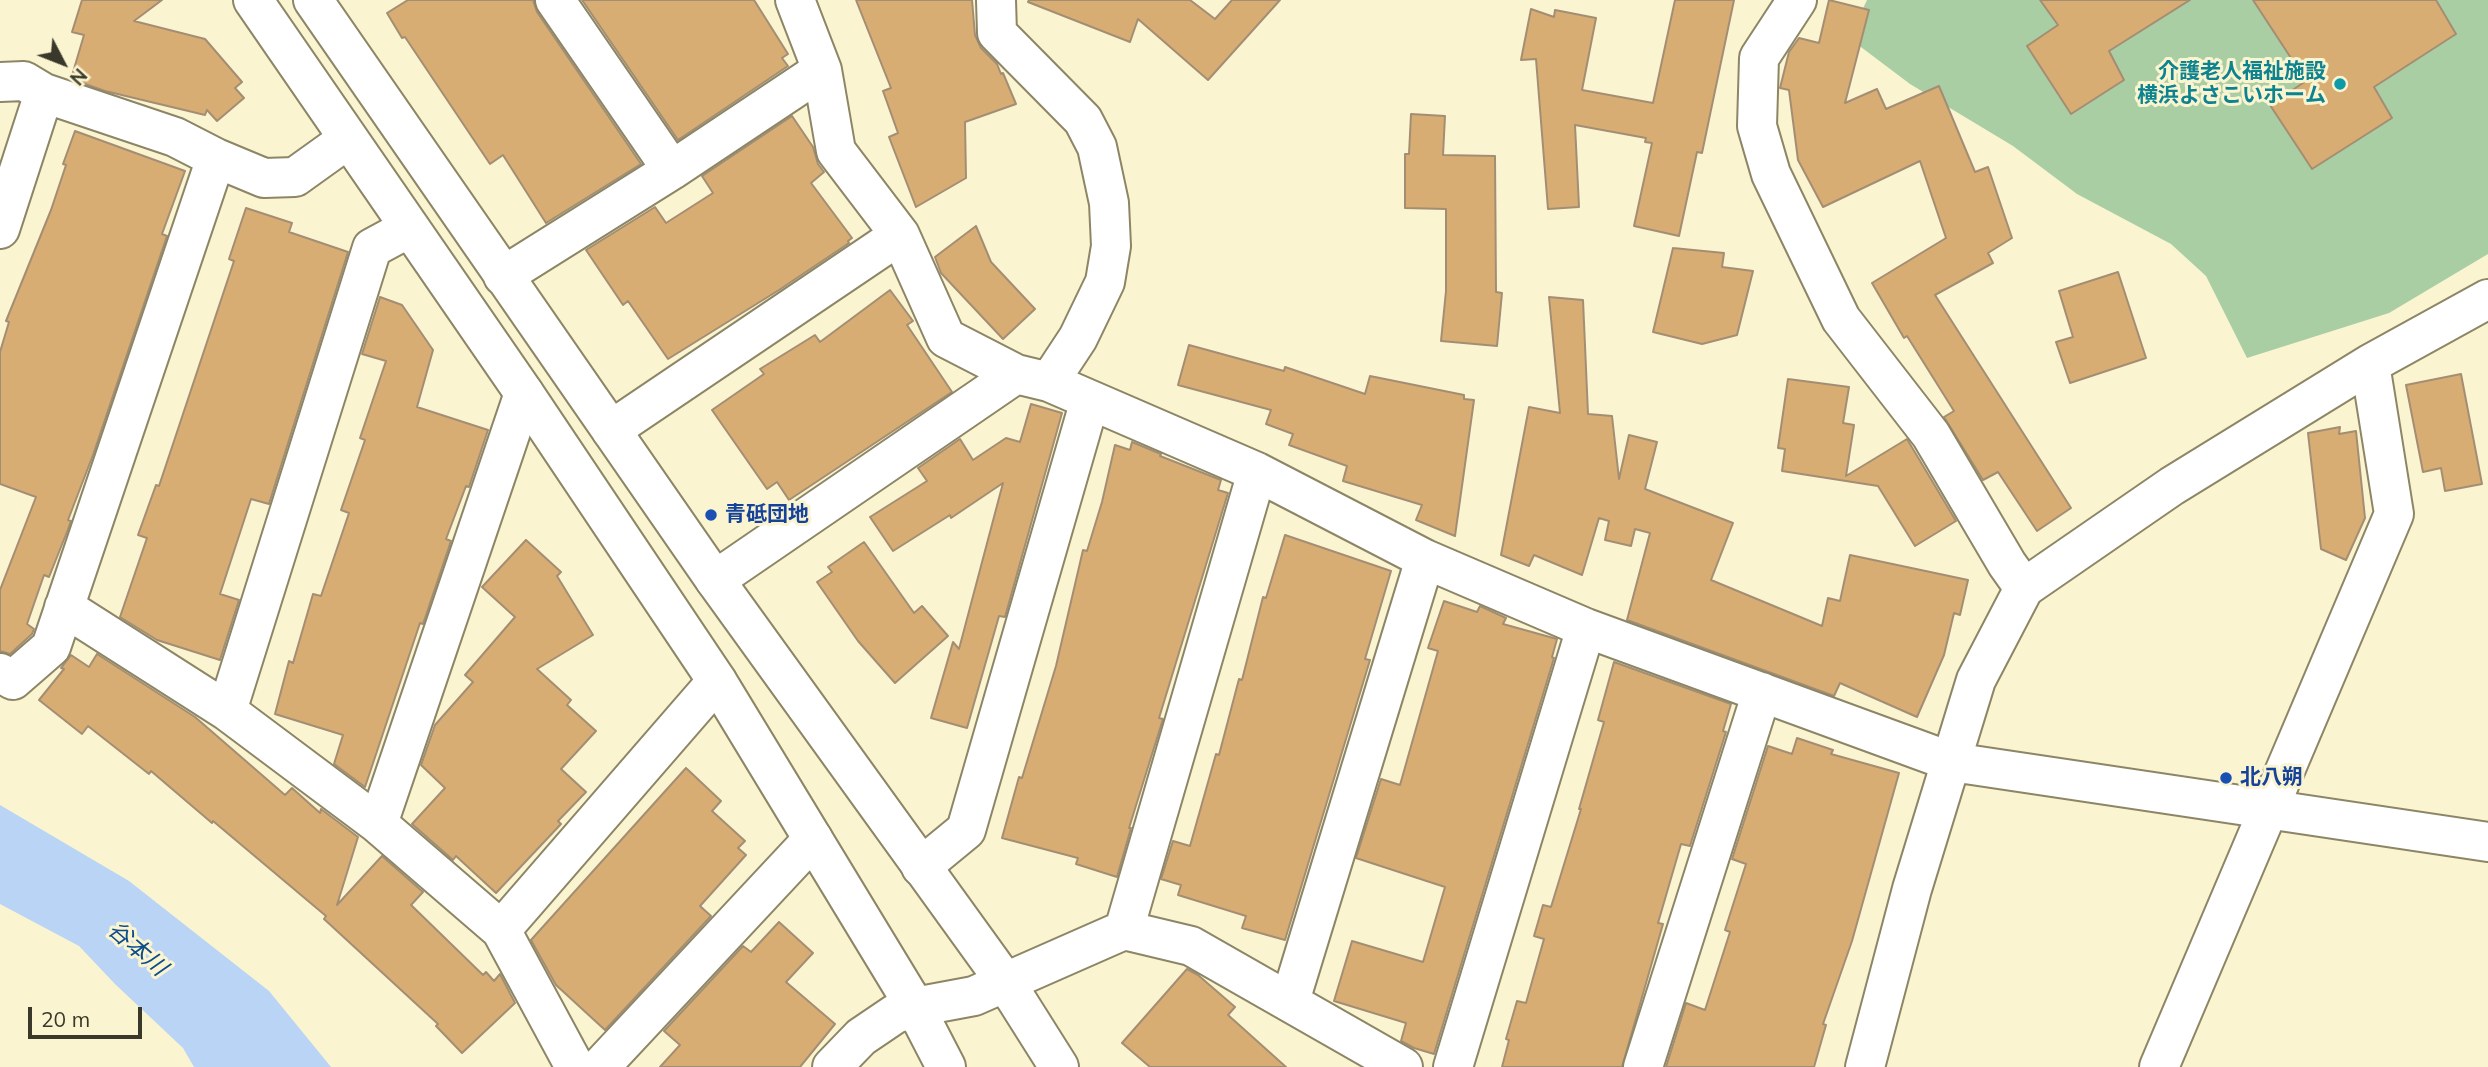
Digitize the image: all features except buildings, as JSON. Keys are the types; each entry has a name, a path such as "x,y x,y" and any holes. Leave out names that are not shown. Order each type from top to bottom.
{"street":[{"path":"253,0 524,393 717,681 915,1007 946,1067"},
{"path":"555,0 672,170"},
{"path":"795,0 822,70 836,151 900,235 946,338 1032,378 1257,472 1425,559 1586,628 1952,762 2488,842"},
{"path":"715,580 1032,378 1078,338 1105,282 1111,246 1109,203 1097,147 1083,120 998,33 996,0"},
{"path":"1797,0 1759,58 1757,126 1771,174 1841,319 1931,435 2024,588"},
{"path":"314,1 715,580 1006,984 1059,1067"},
{"path":"503,276 672,170 822,70"},
{"path":"0,82 24,81 44,93 175,137 264,178 295,177 348,139"},
{"path":"0,229 44,93"},
{"path":"0,673 13,680 51,646 216,158"},
{"path":"227,711 372,248 409,228"},
{"path":"611,430 900,235"},
{"path":"1865,1067 1912,889 1976,680 2024,588 2172,486 2370,364 2488,299"},
{"path":"2159,1067 2395,514 2370,364"},
{"path":"378,824 524,393"},
{"path":"920,867 966,830 1090,400"},
{"path":"1124,930 1257,472"},
{"path":"1290,1001 1425,559"},
{"path":"64,607 227,711 378,824 501,930 575,1067"},
{"path":"1453,1067 1586,628"},
{"path":"501,930 717,681"},
{"path":"1643,1067 1762,692"},
{"path":"600,1067 813,839"},
{"path":"832,1067 861,1037 895,1014 915,1007 974,996 1124,930 1191,946 1403,1067"}],"green space":[{"path":"1867,0 2488,0 2488,254 2389,313 2247,358 2206,276 2171,244 2077,194 2013,146 1910,84 1849,38"}],"water":[{"name":"谷本川","path":"0,805 129,881 269,991 331,1067 194,1067 183,1048 79,946 0,904"}],"place":[{"name":"介護老人福祉施設 横浜よさこいホーム","path":"2340,84"},
{"name":"青砥団地","path":"711,515"},
{"name":"北八朔","path":"2226,778"}]}
